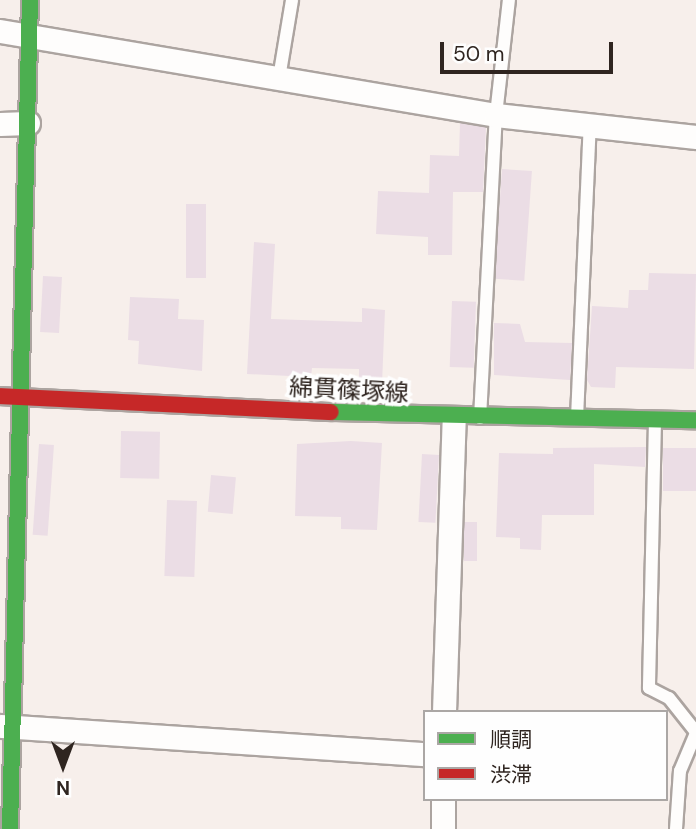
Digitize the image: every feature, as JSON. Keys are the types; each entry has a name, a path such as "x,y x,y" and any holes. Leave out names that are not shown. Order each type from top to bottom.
{"street":[{"path":"10,829 6,726 20,397 30,0"},
{"path":"0,31 496,115 696,137"},
{"path":"0,124 28,124"},
{"name":"綿貫篠塚線","path":"0,396 454,418 696,420"},
{"path":"444,710 454,418"},
{"path":"6,726 423,754"},
{"path":"443,801 443,829"}],"lane":[{"path":"279,78 292,0"},
{"path":"480,418 496,115 509,0"},
{"path":"577,419 590,126"},
{"path":"655,420 649,688 669,698 696,732 681,771 676,829"}],"building":[{"path":"460,123 486,127 483,192 453,192 452,255 428,255 428,237 376,234 378,191 429,193 430,155 459,156"},
{"path":"502,169 532,171 524,281 494,279"},
{"path":"186,204 206,204 206,278 186,278"},
{"path":"254,242 275,244 271,319 362,322 362,308 385,310 382,384 359,383 359,369 312,368 311,377 247,374"},
{"path":"649,273 696,274 694,369 616,367 615,388 591,387 587,380 592,306 628,308 629,290 648,290"},
{"path":"43,276 62,277 59,333 40,332"},
{"path":"130,297 179,299 178,319 204,320 202,371 138,364 139,341 128,340"},
{"path":"452,301 476,302 474,368 450,367"},
{"path":"494,323 520,324 525,342 572,343 570,380 494,375"},
{"path":"121,431 160,432 159,479 120,478"},
{"path":"351,441 382,443 377,530 341,529 341,517 295,516 297,444"},
{"path":"39,444 54,445 48,536 33,535"},
{"path":"646,447 645,467 594,464 594,515 542,515 541,550 520,549 520,538 496,537 499,453 553,454 553,448"},
{"path":"663,448 696,448 696,491 663,491"},
{"path":"422,454 439,455 435,523 418,522"},
{"path":"211,475 236,477 233,514 208,512"},
{"path":"167,500 197,501 194,577 164,576"},
{"path":"464,522 477,522 477,561 464,561"}],"traffic: fast":[{"path":"10,829 30,0"},
{"path":"331,412 696,420"}],"traffic: jam":[{"path":"0,396 331,412"}]}
